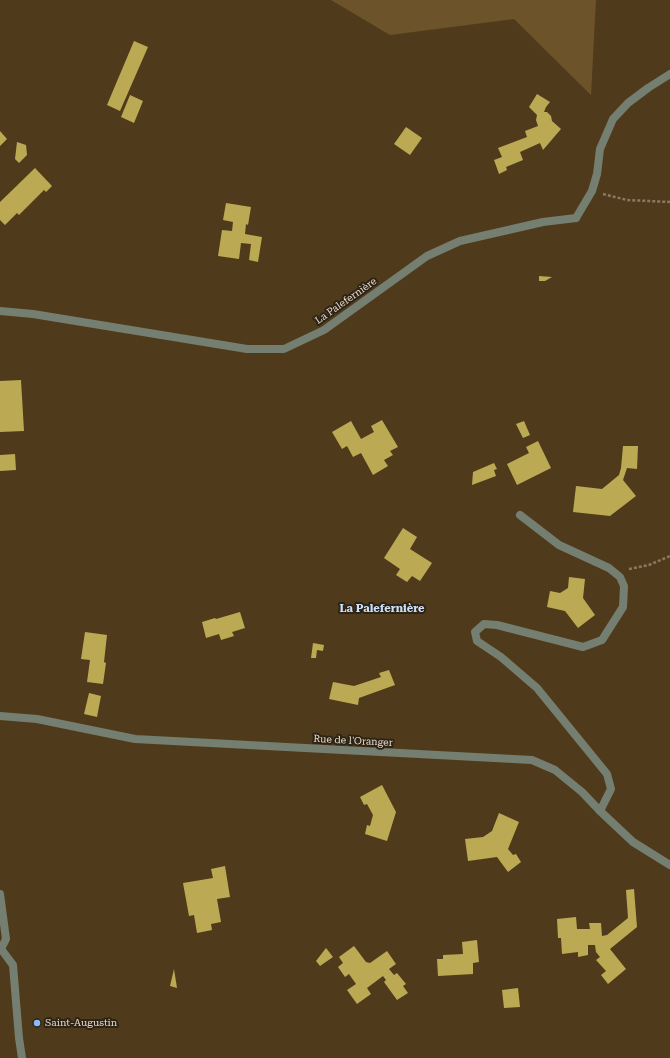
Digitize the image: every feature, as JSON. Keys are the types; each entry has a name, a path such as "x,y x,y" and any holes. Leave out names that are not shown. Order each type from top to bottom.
{"street":[{"path":"592,191 597,174 600,149 613,119 628,103 670,74"},
{"name":"La Palefernière","path":"0,311 33,314 247,350 284,349 324,330 427,256 460,240 543,222 576,218 592,191"},
{"path":"520,515 559,545 608,568 620,577 624,586 623,607 602,640 583,647 497,625 484,624 475,632 477,641 501,657 537,688 607,774 611,789 600,811"},
{"name":"Rue de l'Oranger","path":"0,716 37,719 135,740 532,760 555,770 582,792 633,842 670,865"},
{"path":"0,894 6,939 0,949 13,965 22,1058"}],"path":[{"path":"592,191 627,200 670,202"},
{"path":"620,577 629,568 649,565 670,556"}],"shaded area":[{"path":"331,0 596,0 591,95 514,19 390,35"}],"building":[{"path":"134,41 148,47 120,111 107,105"},
{"path":"537,94 550,102 544,112 547,112 551,116 552,121 561,129 543,150 540,143 520,152 523,160 506,167 507,170 499,174 494,160 502,157 498,148 527,137 525,131 538,126 536,120 537,115 529,107"},
{"path":"130,95 143,101 134,123 121,117"},
{"path":"406,127 422,138 410,155 394,144"},
{"path":"0,131 7,139 0,146"},
{"path":"17,142 26,145 27,155 19,163 15,159"},
{"path":"35,168 52,186 46,192 44,190 19,215 17,213 5,225 0,220 0,202"},
{"path":"226,203 251,207 245,234 262,237 258,262 249,260 251,244 241,243 239,259 218,256 222,230 232,231 233,222 223,220"},
{"path":"539,276 552,277 545,281 539,281"},
{"path":"21,380 24,431 0,432 0,381"},
{"path":"382,420 398,447 390,451 393,455 384,460 388,466 373,475 361,453 353,457 347,446 342,449 332,432 351,421 361,439 374,432 371,426"},
{"path":"524,421 530,435 523,438 516,424"},
{"path":"538,441 551,468 517,485 507,464 529,453 526,447"},
{"path":"623,446 638,446 637,469 627,468 623,480 636,496 610,516 573,512 576,486 602,489 619,475"},
{"path":"15,454 16,470 0,471 0,455"},
{"path":"494,463 497,469 494,470 496,476 472,485 473,472"},
{"path":"403,528 417,537 410,549 432,563 420,581 412,576 407,582 396,575 400,569 384,558"},
{"path":"569,577 585,579 583,598 595,615 578,628 565,611 547,607 550,591 560,593 568,588"},
{"path":"240,612 245,628 232,632 234,636 221,640 219,634 206,638 202,622"},
{"path":"85,632 107,635 104,662 106,663 103,684 87,682 90,660 81,659"},
{"path":"313,643 324,645 323,651 317,650 316,658 311,658"},
{"path":"389,670 395,685 359,698 358,705 329,699 333,682 354,686 381,677 379,673"},
{"path":"89,693 101,696 97,717 84,714"},
{"path":"382,785 396,812 387,841 365,834 367,825 370,826 373,815 367,804 364,805 360,797"},
{"path":"499,813 519,822 508,849 513,855 516,854 521,862 508,872 497,857 468,861 465,839 483,837 492,831"},
{"path":"225,866 230,897 217,899 221,922 211,924 212,930 197,933 194,915 189,916 183,883 213,878 211,869"},
{"path":"634,889 637,927 610,949 626,969 608,984 601,975 606,971 596,960 600,957 596,952 595,945 588,945 588,955 578,957 578,952 562,954 561,938 558,938 557,919 576,917 577,929 590,929 589,923 601,923 602,936 607,935 628,918 626,890"},
{"path":"477,940 479,962 473,963 473,974 438,976 437,959 443,959 443,955 463,954 462,942"},
{"path":"354,946 366,962 370,963 387,951 396,964 389,969 394,975 397,973 406,984 403,986 408,993 397,1000 384,982 386,980 383,976 367,988 371,994 357,1004 347,990 356,984 349,974 345,977 338,967 343,963 339,957"},
{"path":"326,948 333,957 320,966 316,961"},
{"path":"174,969 177,988 170,986"},
{"path":"518,988 520,1007 504,1008 502,990"}],"place":[{"name":"Saint-Augustin","path":"37,1023"}],"district":[{"name":"La Palefernière","path":"382,609"}]}
